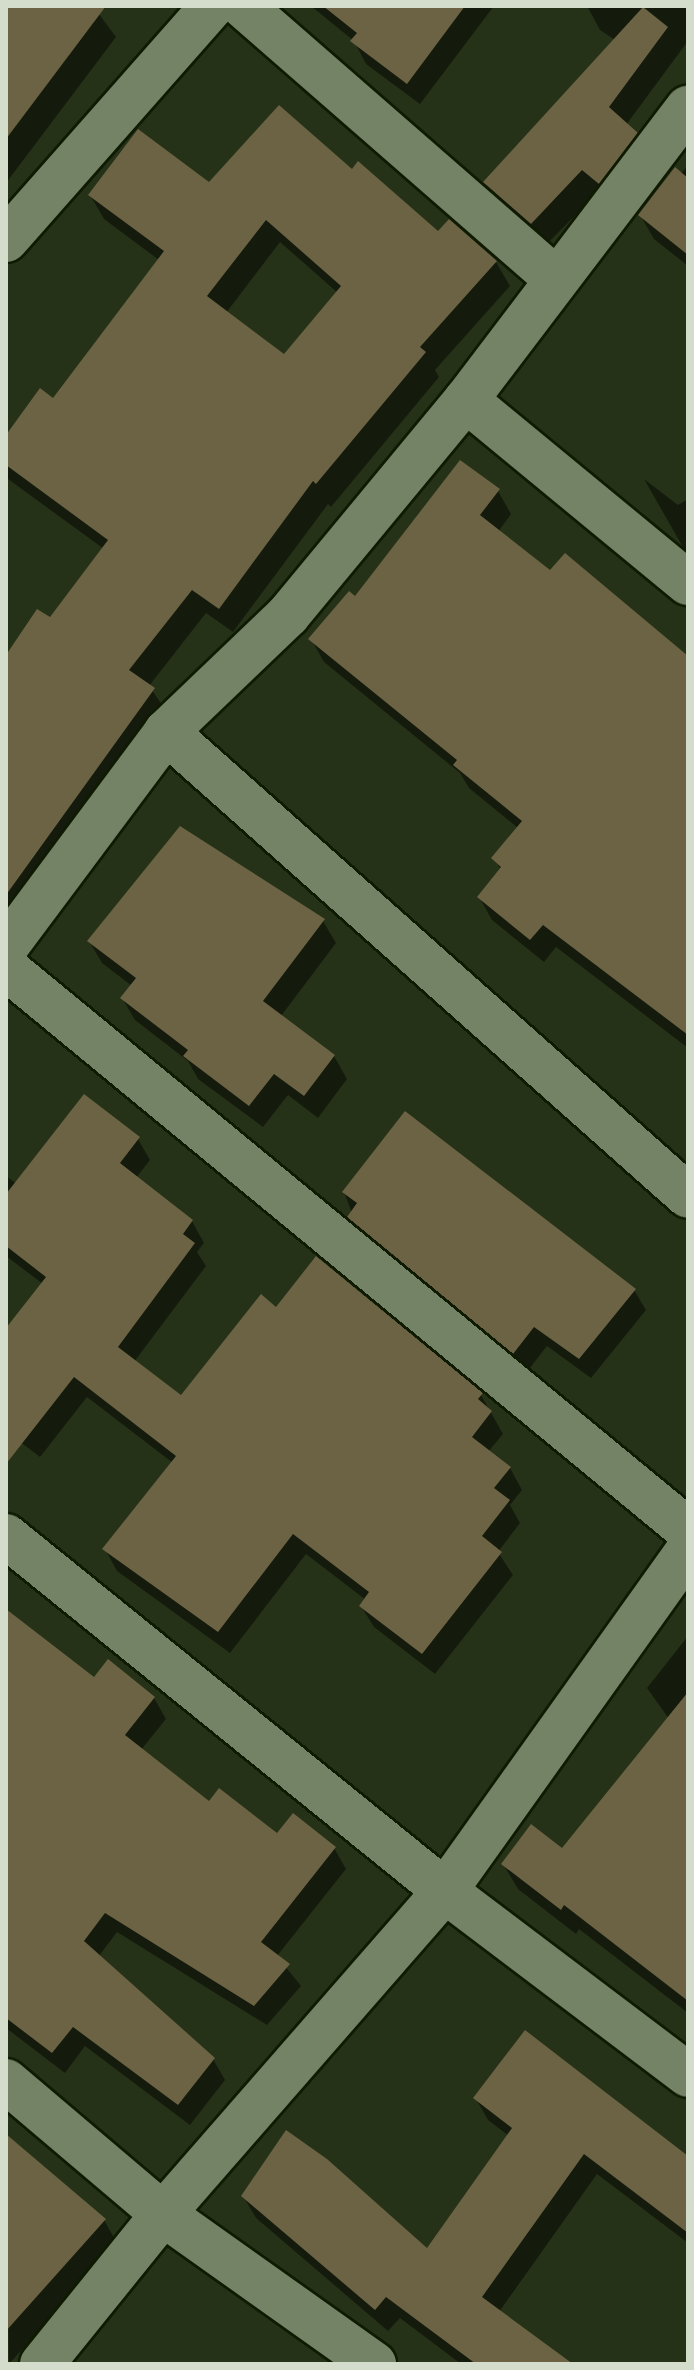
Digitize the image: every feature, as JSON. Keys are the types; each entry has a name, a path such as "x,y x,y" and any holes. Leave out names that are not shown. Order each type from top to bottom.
{"street":[{"path":"6,240 212,6"},
{"path":"243,6 554,277"},
{"path":"6,947 166,732 288,615 466,400 554,277 688,108"},
{"path":"466,400 688,583"},
{"path":"166,732 688,1196"},
{"path":"6,968 688,1530"},
{"path":"6,1536 445,1891 688,2075"},
{"path":"42,2364 163,2214 445,1891 688,1550"},
{"path":"6,2081 163,2214 374,2364"}],"building":[{"path":"6,6 106,6 6,139"},
{"path":"323,6 465,6 407,84 350,41 357,33"},
{"path":"643,7 668,27 609,107 638,133 599,184 582,170 531,224 483,182"},
{"path":"279,105 352,169 358,161 438,231 449,219 497,261 420,347 426,352 316,484 313,481 219,609 192,590 129,670 155,688 6,895 6,655 37,609 50,617 108,540 6,465 6,435 40,388 53,398 164,251 88,195 138,129 209,182","holes":["266,220 341,286 284,354 207,296"]},
{"path":"675,167 688,178 688,255 638,215"},
{"path":"460,460 500,489 480,515 550,570 565,553 688,656 688,1035 543,925 530,940 477,897 501,867 491,858 522,821 453,765 457,760 308,639 349,591 355,596"},
{"path":"180,826 325,919 263,1001 335,1055 304,1096 274,1074 249,1106 183,1056 188,1050 120,998 136,978 87,941"},
{"path":"84,1094 140,1137 120,1163 193,1220 183,1234 195,1243 118,1347 181,1395 261,1294 276,1307 316,1256 483,1393 478,1399 492,1411 472,1437 511,1467 494,1488 510,1500 482,1536 502,1552 422,1654 359,1606 369,1592 293,1534 218,1632 102,1549 176,1456 74,1377 6,1464 6,1328 46,1277 6,1246 6,1194"},
{"path":"405,1111 636,1289 579,1359 534,1327 513,1354 347,1217 357,1203 342,1192"},
{"path":"6,1609 94,1677 108,1659 155,1697 125,1735 209,1801 219,1788 277,1833 293,1813 336,1847 261,1942 290,1964 254,2006 105,1913 84,1941 215,2058 178,2105 73,2027 52,2053 6,2018"},
{"path":"688,1692 688,2001 564,1905 561,1910 501,1864 531,1824 562,1848"},
{"path":"525,2030 688,2156 688,2233 584,2154 482,2297 573,2364 476,2364 386,2297 375,2310 241,2196 286,2130 327,2159 427,2248 512,2128 473,2098"},
{"path":"6,2134 106,2219 6,2331"}]}
